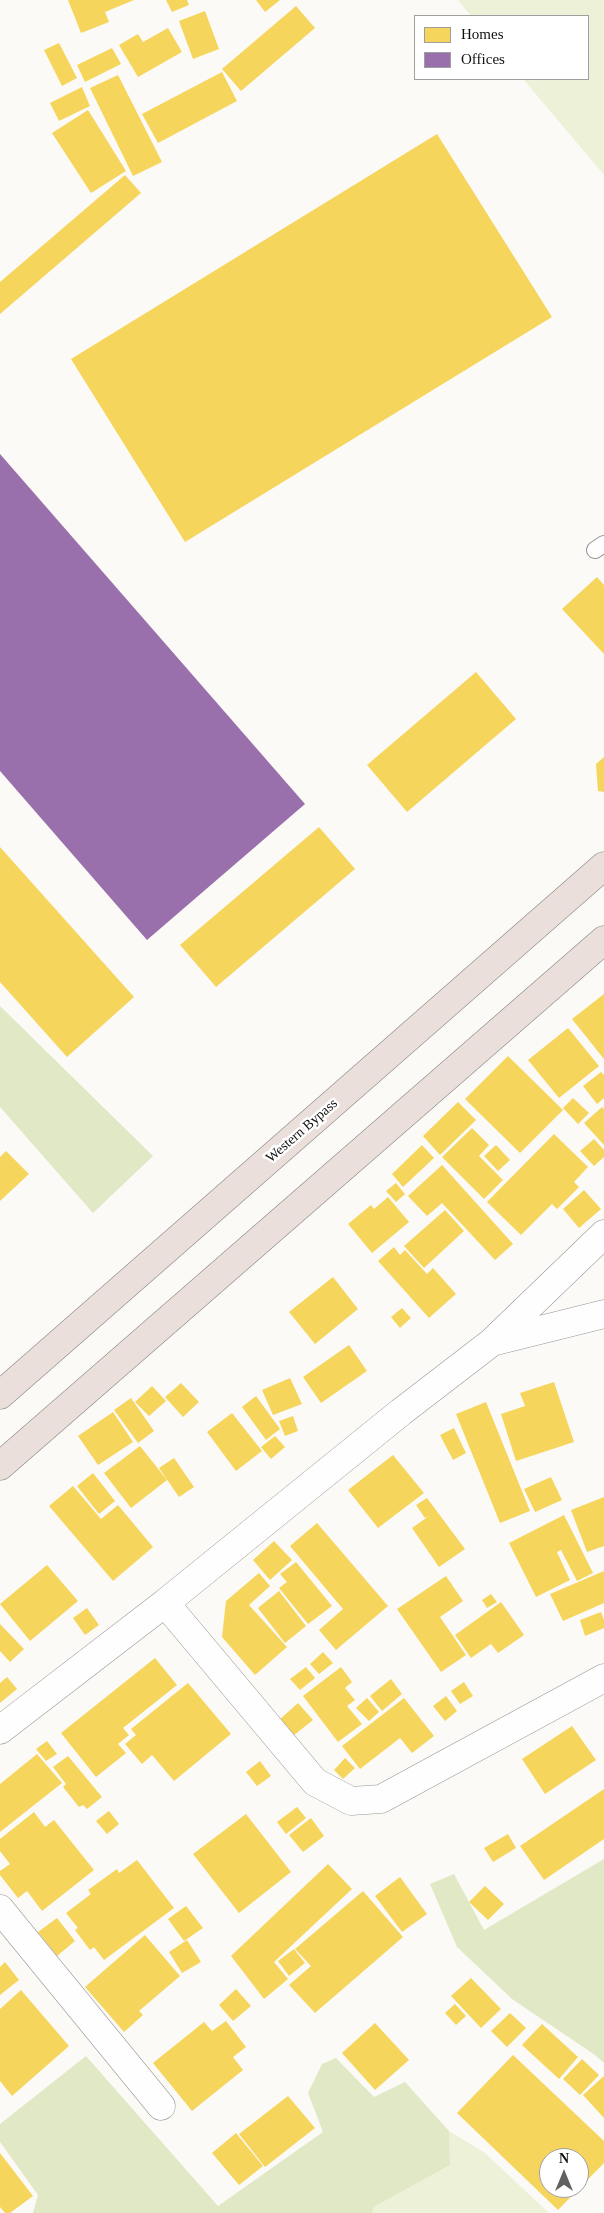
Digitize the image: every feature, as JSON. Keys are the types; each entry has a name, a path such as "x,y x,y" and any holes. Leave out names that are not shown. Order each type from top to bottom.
{"highway":[{"name":"Western Bypass","path":"0,1395 604,866"},
{"path":"0,1466 604,940"}],"street":[{"path":"0,1730 165,1603 492,1342 604,1234"},
{"path":"492,1342 604,1314"},
{"path":"165,1603 315,1782 351,1801 381,1799 604,1678"},
{"path":"0,1910 161,2106"}],"green space":[{"path":"458,0 604,0 604,175 524,80 589,80 589,15 470,15"},
{"path":"0,1006 153,1156 93,1213 0,1107"},
{"path":"604,1859 604,2063 512,1999 457,1947 430,1884 454,1874 484,1930"},
{"path":"86,2056 218,2206 323,2132 308,2093 322,2064 336,2058 374,2097 405,2082 449,2131 450,2165 374,2207 372,2213 33,2213 38,2195 0,2142 0,2124"},
{"path":"449,2131 485,2153 549,2213 372,2213 374,2207 450,2165"}],"building: Homes":[{"path":"68,0 134,0 105,12 109,22 81,33"},
{"path":"166,0 187,0 189,5 172,12"},
{"path":"256,0 280,0 265,12"},
{"path":"296,6 315,28 241,91 222,69"},
{"path":"205,11 219,49 193,59 179,21"},
{"path":"168,28 182,52 138,77 119,45 138,34 143,42"},
{"path":"59,43 77,78 62,86 44,50"},
{"path":"112,48 121,64 85,82 77,65"},
{"path":"222,72 237,101 158,143 142,114"},
{"path":"118,75 162,162 133,176 90,88"},
{"path":"82,87 90,106 59,121 50,103"},
{"path":"88,110 126,171 91,193 52,133"},
{"path":"437,134 552,317 185,542 71,359"},
{"path":"125,175 141,193 0,314 0,282"},
{"path":"597,577 604,585 604,654 562,609"},
{"path":"476,672 516,719 407,812 367,765"},
{"path":"604,757 604,792 598,791 596,764"},
{"path":"319,827 355,869 216,987 180,945"},
{"path":"0,847 134,997 67,1057 0,982"},
{"path":"604,994 604,1059 572,1019"},
{"path":"568,1028 599,1066 559,1098 528,1060"},
{"path":"508,1056 563,1110 520,1153 465,1099"},
{"path":"601,1072 604,1075 604,1098 597,1104 583,1086"},
{"path":"573,1098 589,1113 578,1124 563,1108"},
{"path":"458,1102 476,1120 440,1155 423,1136"},
{"path":"602,1107 604,1109 604,1145 584,1123"},
{"path":"472,1128 489,1145 479,1156 503,1180 484,1199 442,1157"},
{"path":"554,1134 588,1167 574,1182 579,1187 557,1209 552,1204 521,1235 487,1202"},
{"path":"594,1139 604,1150 604,1157 594,1166 580,1151"},
{"path":"422,1145 434,1158 403,1187 392,1174"},
{"path":"496,1145 510,1160 498,1171 484,1156"},
{"path":"6,1151 29,1174 0,1201 0,1157"},
{"path":"442,1165 513,1244 495,1260 442,1203 427,1216 408,1196"},
{"path":"396,1183 405,1194 396,1202 386,1191"},
{"path":"584,1190 601,1209 579,1228 563,1209"},
{"path":"388,1197 409,1222 372,1253 348,1224 371,1205 374,1209"},
{"path":"445,1210 464,1231 424,1268 404,1246"},
{"path":"394,1247 400,1255 405,1250 427,1274 433,1268 456,1294 429,1318 378,1261"},
{"path":"333,1277 358,1309 315,1344 289,1312"},
{"path":"402,1308 411,1318 400,1328 391,1317"},
{"path":"349,1345 367,1371 321,1403 303,1377"},
{"path":"290,1378 302,1404 273,1415 262,1390"},
{"path":"554,1382 574,1442 516,1461 501,1414 525,1406 520,1393"},
{"path":"181,1383 199,1402 183,1417 165,1397"},
{"path":"152,1386 166,1401 149,1416 135,1402"},
{"path":"256,1396 280,1429 266,1440 242,1407"},
{"path":"131,1398 154,1431 138,1443 114,1410"},
{"path":"486,1402 530,1511 500,1523 456,1414"},
{"path":"113,1412 133,1442 98,1465 78,1436"},
{"path":"232,1413 262,1451 236,1471 207,1432"},
{"path":"293,1416 298,1431 285,1436 279,1421"},
{"path":"454,1428 466,1453 453,1460 440,1435"},
{"path":"275,1436 285,1447 271,1459 261,1447"},
{"path":"140,1446 167,1480 131,1508 104,1473"},
{"path":"393,1455 424,1493 378,1528 348,1490"},
{"path":"174,1458 194,1487 179,1497 159,1468"},
{"path":"93,1473 115,1501 99,1514 77,1486"},
{"path":"551,1477 562,1500 535,1512 524,1489"},
{"path":"73,1486 101,1519 118,1505 153,1547 113,1581 49,1506"},
{"path":"604,1497 604,1546 587,1552 571,1510"},
{"path":"427,1498 465,1549 439,1567 412,1528 429,1516 425,1518 416,1505"},
{"path":"564,1515 593,1573 577,1581 561,1550 557,1552 570,1580 536,1597 509,1543"},
{"path":"317,1523 388,1606 336,1650 319,1630 343,1609 290,1546"},
{"path":"274,1541 292,1560 270,1580 253,1560"},
{"path":"296,1562 332,1606 308,1624 279,1588 287,1582 280,1574"},
{"path":"47,1565 78,1601 30,1641 0,1604"},
{"path":"604,1571 604,1603 563,1621 550,1594"},
{"path":"259,1573 270,1586 249,1605 287,1647 255,1675 222,1637 226,1601"},
{"path":"446,1576 463,1601 440,1617 466,1655 441,1672 397,1609"},
{"path":"279,1591 306,1626 285,1643 258,1608"},
{"path":"491,1594 497,1602 487,1608 482,1600"},
{"path":"501,1602 524,1635 498,1653 491,1644 471,1658 455,1635"},
{"path":"87,1608 99,1625 85,1635 73,1618"},
{"path":"601,1612 604,1628 585,1636 580,1620"},
{"path":"0,1624 24,1649 10,1662 0,1651"},
{"path":"323,1652 333,1663 319,1674 310,1664"},
{"path":"155,1658 177,1685 123,1728 129,1735 118,1744 126,1753 96,1777 61,1733"},
{"path":"306,1667 315,1678 300,1690 290,1679"},
{"path":"341,1667 352,1682 345,1688 355,1700 347,1706 362,1724 338,1742 303,1696"},
{"path":"7,1677 17,1689 0,1703 0,1683"},
{"path":"391,1679 402,1694 382,1711 370,1696"},
{"path":"464,1682 473,1696 460,1704 451,1691"},
{"path":"188,1683 231,1734 174,1781 152,1755 142,1764 125,1744 136,1735 131,1729"},
{"path":"446,1696 457,1711 445,1721 433,1706"},
{"path":"367,1698 379,1712 369,1721 356,1708"},
{"path":"404,1698 434,1736 412,1753 400,1738 360,1769 342,1746"},
{"path":"298,1703 313,1720 293,1736 279,1720"},
{"path":"572,1726 596,1760 545,1794 522,1759"},
{"path":"47,1741 57,1754 46,1761 36,1749"},
{"path":"37,1754 62,1783 0,1832 0,1784"},
{"path":"68,1756 102,1797 87,1809 83,1805 79,1807 63,1787 66,1784 53,1767"},
{"path":"345,1758 355,1768 343,1779 334,1770"},
{"path":"260,1761 271,1776 257,1786 246,1772"},
{"path":"604,1789 604,1839 544,1880 520,1846"},
{"path":"297,1807 306,1818 286,1834 277,1822"},
{"path":"109,1811 119,1824 107,1834 96,1821"},
{"path":"34,1812 45,1827 54,1820 94,1870 42,1911 27,1891 18,1898 0,1875 0,1871 10,1864 0,1851 0,1839"},
{"path":"246,1814 291,1872 239,1913 193,1854"},
{"path":"311,1818 324,1836 303,1852 289,1835"},
{"path":"508,1834 516,1848 493,1862 484,1848"},
{"path":"137,1860 174,1908 104,1960 94,1947 90,1950 75,1930 78,1928 66,1913 91,1894 88,1890 117,1869 119,1873"},
{"path":"328,1864 352,1889 274,1962 288,1979 264,1999 231,1956"},
{"path":"400,1877 427,1914 402,1932 375,1896"},
{"path":"485,1886 504,1904 488,1920 469,1902"},
{"path":"363,1891 403,1937 315,2013 289,1985 311,1966 295,1949"},
{"path":"186,1906 203,1928 184,1941 168,1919"},
{"path":"57,1918 75,1941 57,1956 38,1932"},
{"path":"145,1935 180,1976 139,2011 143,2015 124,2032 85,1987"},
{"path":"187,1940 201,1962 182,1973 169,1952"},
{"path":"294,1949 305,1963 289,1976 278,1961"},
{"path":"5,1962 19,1980 0,1995 0,1967"},
{"path":"471,1978 501,2009 481,2028 451,1996"},
{"path":"236,1989 251,2006 233,2021 219,2005"},
{"path":"21,1990 69,2046 12,2096 0,2081 0,2009"},
{"path":"455,2004 466,2016 456,2025 445,2013"},
{"path":"510,2013 526,2028 507,2047 491,2031"},
{"path":"226,2021 246,2047 233,2057 243,2070 192,2111 153,2063 204,2022 212,2031"},
{"path":"375,2023 409,2060 375,2090 342,2053"},
{"path":"542,2024 578,2057 559,2079 522,2045"},
{"path":"513,2055 604,2141 604,2163 589,2178 589,2148 539,2148 539,2192 457,2113"},
{"path":"582,2059 599,2075 580,2095 563,2079"},
{"path":"604,2076 604,2118 583,2095"},
{"path":"288,2096 315,2128 265,2167 239,2134"},
{"path":"236,2133 263,2166 239,2185 212,2153"},
{"path":"0,2153 33,2196 10,2213 5,2213 0,2207"},
{"path":"546,2198 570,2198 558,2210"}],"building: Offices":[{"path":"0,454 305,804 147,940 0,771"}]}
